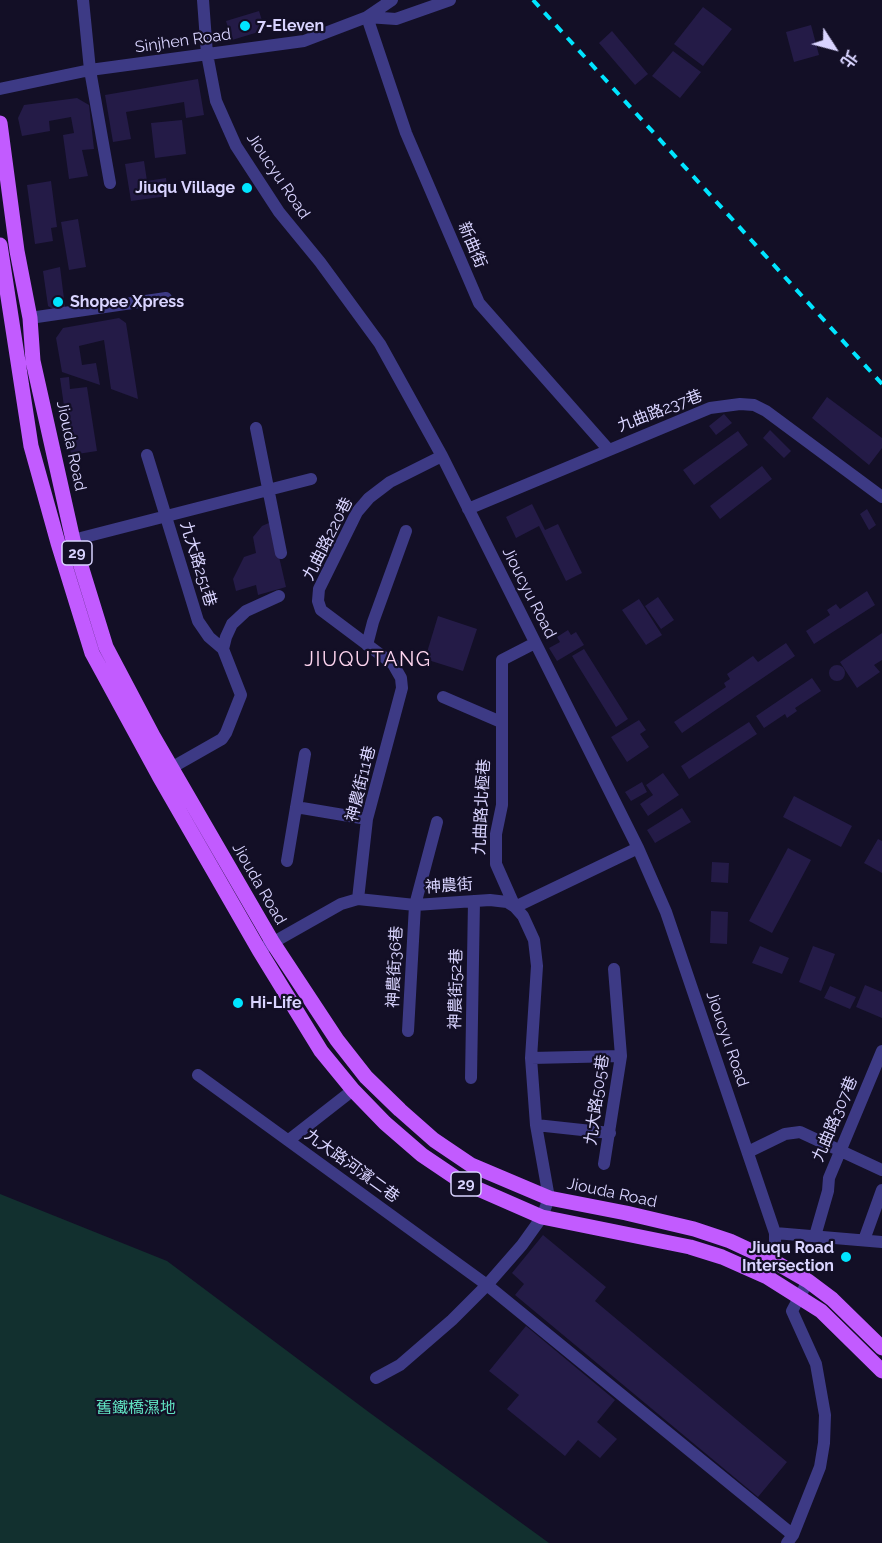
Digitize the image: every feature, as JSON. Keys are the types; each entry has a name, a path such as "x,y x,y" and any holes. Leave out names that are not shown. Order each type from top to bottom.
{"main road":[{"name":"Jiouda Road","path":"0,123 30,318 33,361 73,540 106,647 171,768 273,943 307,991 337,1040 366,1077 400,1110 434,1140 471,1165 549,1198 694,1229 730,1241 775,1262 808,1281 832,1299 882,1348"},
{"name":"Jiouda Road","path":"0,245 31,446 92,653 159,776 259,950 321,1051 352,1090 385,1123 422,1155 462,1182 542,1217 690,1247 722,1257 767,1277 799,1295 821,1311 881,1369"}],"street":[{"path":"83,0 90,70 110,183"},
{"name":"Jioucyu Road","path":"203,0 207,54 216,101 236,146 279,212 320,262 380,344 442,456 638,848 666,912 775,1233 775,1262 767,1277"},
{"name":"Sinjhen Road","path":"0,89 90,70 304,41 367,17 392,0"},
{"name":"Sinjhen Road","path":"367,17 396,19 450,0"},
{"name":"新曲街","path":"367,17 406,133 479,303 608,449"},
{"path":"30,318 166,298"},
{"name":"九曲路237巷","path":"468,509 710,408 740,404 754,405 766,411 882,497"},
{"path":"256,428 281,553"},
{"name":"九大路251巷","path":"147,455 198,621 209,637 223,649"},
{"name":"九曲路220巷","path":"401,678 393,663 321,610 318,601 319,589 357,512 369,498 390,482 442,456"},
{"name":"九大路251巷","path":"73,540 311,479"},
{"path":"367,645 406,531"},
{"path":"171,768 222,739 226,733 241,694 223,649 232,624 246,611 279,596"},
{"name":"九曲路北極巷","path":"535,643 502,660 502,805 496,834 496,864 515,908 523,916 534,940 537,966 531,1058 536,1125 549,1198"},
{"name":"神農街11巷","path":"358,899 367,819 402,688 401,678"},
{"path":"443,697 501,722"},
{"path":"286,861 305,754"},
{"path":"296,807 367,819"},
{"name":"神農街36巷","path":"408,1030 415,904 437,822"},
{"path":"515,908 638,848"},
{"name":"神農街","path":"259,950 340,904 358,899 415,904 489,900 507,902 515,908"},
{"name":"神農街52巷","path":"471,1078 474,901"},
{"name":"九大路505巷","path":"604,1164 621,1056 615,969"},
{"name":"九曲路307巷","path":"814,1236 828,1191 829,1178 882,1051"},
{"path":"531,1058 621,1056"},
{"name":"九大路河濱二巷","path":"198,1075 487,1285 790,1539"},
{"path":"289,1140 352,1090"},
{"path":"536,1125 610,1133"},
{"path":"748,1152 785,1134 800,1132 882,1170"},
{"path":"864,1240 882,1190"},
{"path":"376,1378 400,1365 452,1320 487,1285 522,1245 542,1217 549,1198"},
{"path":"775,1233 882,1242"},
{"path":"790,1539 820,1467 825,1415 816,1365 792,1311 808,1281"}],"green space":[{"name":"舊鐵橋濕地","path":"0,1194 167,1261 549,1543 0,1543"}],"building":[{"path":"703,7 732,29 703,66 674,44"},
{"name":"7-Eleven","path":"259,11 265,30 232,40 226,21"},
{"path":"811,25 819,55 794,62 786,32"},
{"path":"612,31 648,74 635,85 599,43"},
{"path":"673,51 701,72 680,98 652,76"},
{"path":"198,79 204,115 186,118 184,102 126,112 131,139 113,142 105,95"},
{"path":"77,98 89,105 94,149 82,150 88,176 69,179 63,135 74,133 71,117 49,121 50,131 22,136 18,118 24,105"},
{"path":"182,120 186,154 155,158 151,123"},
{"path":"144,161 147,181 166,178 168,196 131,201 125,164"},
{"path":"51,181 57,227 51,228 53,241 35,244 27,185"},
{"path":"78,219 86,267 69,270 61,222"},
{"path":"60,267 65,307 53,309 48,306 43,271"},
{"path":"119,318 126,323 138,399 111,389 104,340 79,346 82,365 96,363 100,385 62,372 56,338 63,328"},
{"path":"69,377 70,389 87,387 97,451 71,455 60,378"},
{"path":"827,397 882,438 882,448 869,465 812,418"},
{"path":"724,414 732,423 716,435 709,426"},
{"path":"770,430 791,451 784,458 763,438"},
{"path":"738,431 748,445 694,485 683,470"},
{"path":"762,466 772,479 720,519 710,506"},
{"path":"532,504 545,530 558,524 582,573 566,581 539,526 516,538 506,517"},
{"path":"867,509 876,525 869,530 860,514"},
{"path":"271,522 286,587 258,595 256,585 236,591 233,579 244,557 256,553 253,537 262,526"},
{"path":"867,591 875,605 814,644 806,631 830,615 827,610 836,604 840,609"},
{"path":"658,597 674,620 661,629 645,606"},
{"path":"639,599 662,635 646,645 622,610"},
{"path":"438,616 477,629 463,671 425,659"},
{"path":"568,630 571,635 576,632 584,645 557,661 549,648 560,642 557,637"},
{"path":"882,633 882,660 874,665 880,672 857,688 840,662"},
{"path":"786,643 795,656 682,733 674,722 726,687 724,683 730,679 727,674 753,656 758,662"},
{"path":"584,649 628,719 616,727 572,656"},
{"path":"837,665 843,667 845,673 843,679 837,681 831,679 829,673 831,667"},
{"path":"812,678 821,691 795,708 797,711 787,718 785,714 764,728 756,716"},
{"path":"639,720 646,730 640,734 649,747 627,762 611,737"},
{"path":"749,722 757,734 689,779 681,766"},
{"path":"663,773 679,795 648,816 640,804 653,795 646,785"},
{"path":"642,782 647,792 631,801 625,792"},
{"path":"794,796 852,826 841,847 783,817"},
{"path":"682,808 691,822 655,843 647,830"},
{"path":"878,839 882,841 882,873 864,863"},
{"path":"788,848 811,860 772,933 749,921"},
{"path":"712,862 729,863 728,883 711,882"},
{"path":"711,911 728,912 727,944 710,943"},
{"path":"760,946 789,958 782,974 752,963"},
{"path":"813,946 835,954 821,991 799,982"},
{"path":"865,985 882,992 882,1018 856,1007"},
{"path":"830,986 856,997 850,1009 824,998"},
{"path":"543,1235 606,1287 595,1301 787,1462 758,1497 515,1295 524,1284 512,1273"},
{"path":"526,1326 615,1400 597,1422 617,1439 600,1458 578,1440 565,1456 507,1409 519,1395 489,1371"}],"railway":[{"path":"533,0 882,384"}],"place":[{"name":"7-Eleven","path":"245,26"},
{"name":"Jiuqu Village","path":"247,188"},
{"name":"Shopee Xpress","path":"58,302"},
{"name":"Hi-Life","path":"238,1003"},
{"name":"Jiuqu Road Intersection","path":"846,1257"}],"district":[{"name":"JIUQUTANG","path":"368,660"}]}
